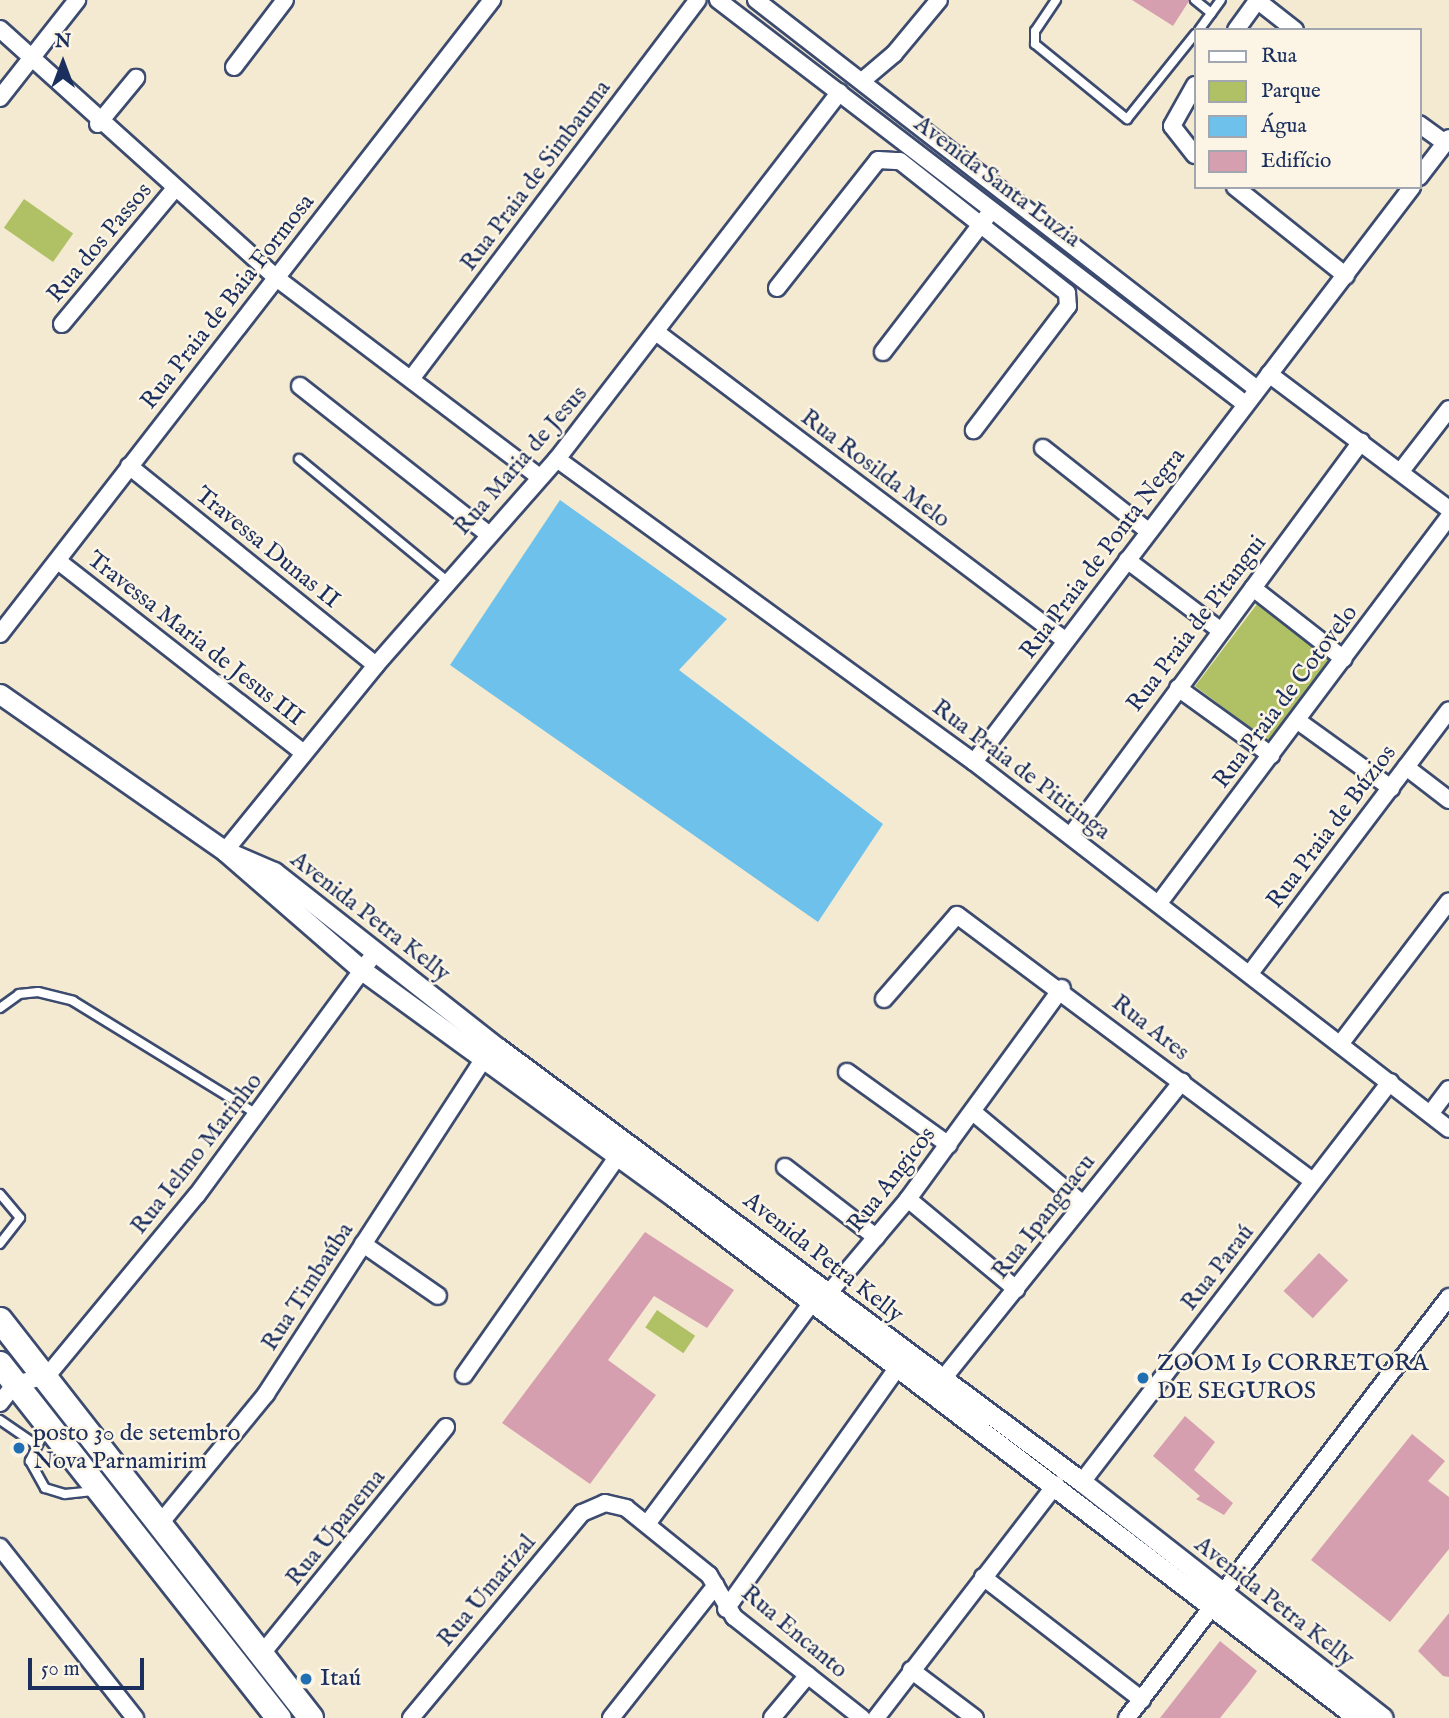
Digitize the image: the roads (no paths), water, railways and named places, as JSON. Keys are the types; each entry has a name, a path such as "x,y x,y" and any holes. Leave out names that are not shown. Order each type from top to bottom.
{"main road":[{"path":"0,1320 42,1371 158,1527 311,1718"},
{"path":"4,1380 42,1435 99,1490 279,1718"}],"street":[{"path":"0,98 77,0"},
{"path":"234,67 285,0"},
{"name":"Rua Praia de Baia Formosa","path":"0,634 492,0"},
{"name":"Rua Praia de Simbauma","path":"411,379 698,0"},
{"name":"Avenida Santa Luzia","path":"718,0 994,208 1244,404"},
{"name":"Avenida Santa Luzia","path":"756,0 1257,389"},
{"path":"862,81 909,39 939,0"},
{"path":"1238,28 1258,1 1292,28"},
{"path":"0,29 98,124 275,277 537,475"},
{"path":"98,124 136,78"},
{"path":"1192,90 1172,126 1194,154"},
{"name":"Rua Maria de Jesus","path":"225,851 376,665 537,475 557,458 840,92"},
{"path":"1421,125 1447,141 1421,174"},
{"path":"777,288 884,157 900,161 1064,289 1069,299 974,430"},
{"path":"1237,189 1346,276"},
{"name":"Rua Praia de Ponta Negra","path":"974,762 1244,404 1346,276 1411,189"},
{"name":"Rua dos Passos","path":"62,324 173,191"},
{"path":"883,352 994,208"},
{"name":"Rua Rosilda Melo","path":"656,332 1066,641"},
{"path":"1269,374 1449,509"},
{"path":"300,386 488,533"},
{"path":"1401,471 1449,409"},
{"name":"Rua Praia de Pitangui","path":"1070,835 1361,441"},
{"path":"1043,448 1148,531"},
{"name":"Rua Praia de Pititinga","path":"557,458 974,762 1251,972 1449,1129"},
{"name":"Travessa Dunas II","path":"129,466 376,665"},
{"name":"Rua Praia de Cotovelo","path":"1159,903 1449,517"},
{"path":"1127,560 1220,630"},
{"name":"Travessa Maria de Jesus III","path":"58,561 304,753"},
{"path":"1253,587 1344,659"},
{"path":"1178,688 1271,755"},
{"name":"Avenida Petra Kelly","path":"0,694 225,851 363,971 482,1062 819,1299 942,1380 1082,1482 1358,1718"},
{"name":"Rua Praia de Búzios","path":"1251,972 1449,710"},
{"path":"1298,721 1391,788"},
{"path":"1406,767 1449,800"},
{"name":"Avenida Petra Kelly","path":"225,851 274,872 375,954 819,1299 897,1368 1383,1718"},
{"path":"1341,1043 1449,901"},
{"name":"Rua Ares","path":"884,999 957,915 1062,988 1313,1181"},
{"name":"Rua Ielmo Marinho","path":"42,1371 257,1114 375,954"},
{"name":"Rua Angicos","path":"647,1524 819,1299 908,1199 1062,988"},
{"name":"Rua Timbaúba","path":"158,1527 258,1404 482,1062"},
{"path":"846,1072 948,1145"},
{"name":"Rua Ipanguacu","path":"942,1380 1082,1202 1182,1082"},
{"name":"Rua Paraú","path":"1082,1482 1390,1083"},
{"path":"1430,1114 1449,1089"},
{"path":"973,1112 1082,1202"},
{"path":"464,1375 617,1157"},
{"path":"785,1167 876,1237"},
{"path":"908,1199 1016,1289"},
{"path":"363,1244 438,1296"},
{"path":"1129,1717 1449,1297"},
{"path":"726,1609 897,1368"},
{"path":"4,1380 42,1371"},
{"name":"Rua Upanema","path":"260,1656 446,1427"},
{"path":"876,1718 1056,1483"},
{"name":"Rua Encanto","path":"605,1503 647,1524 716,1585 726,1609 862,1718"},
{"name":"Rua Umarizal","path":"411,1718 582,1513 605,1503"},
{"path":"0,1547 135,1718"},
{"path":"983,1577 1142,1700"},
{"path":"611,1718 716,1585"},
{"path":"911,1670 975,1718"},
{"path":"772,1718 808,1675"}],"lane":[{"path":"1056,0 1035,31 1035,44 1127,119 1194,35"},
{"path":"1195,0 1211,13"},
{"path":"1200,28 1220,0"},
{"path":"299,459 447,581"},
{"path":"0,1008 19,995 38,992 73,1001 257,1114"},
{"path":"0,1195 20,1218 0,1244"},
{"path":"0,1420 42,1435 32,1471 46,1488 65,1494 99,1490"}],"water":[{"path":"560,500 727,619 679,670 883,824 818,922 450,665"}],"place":[{"name":"ZOOM I9 CORRETORA DE SEGUROS","path":"1143,1378"},
{"name":"posto 30 de setembro Nova Parnamirim","path":"19,1448"},
{"name":"Itaú","path":"306,1679"}]}
